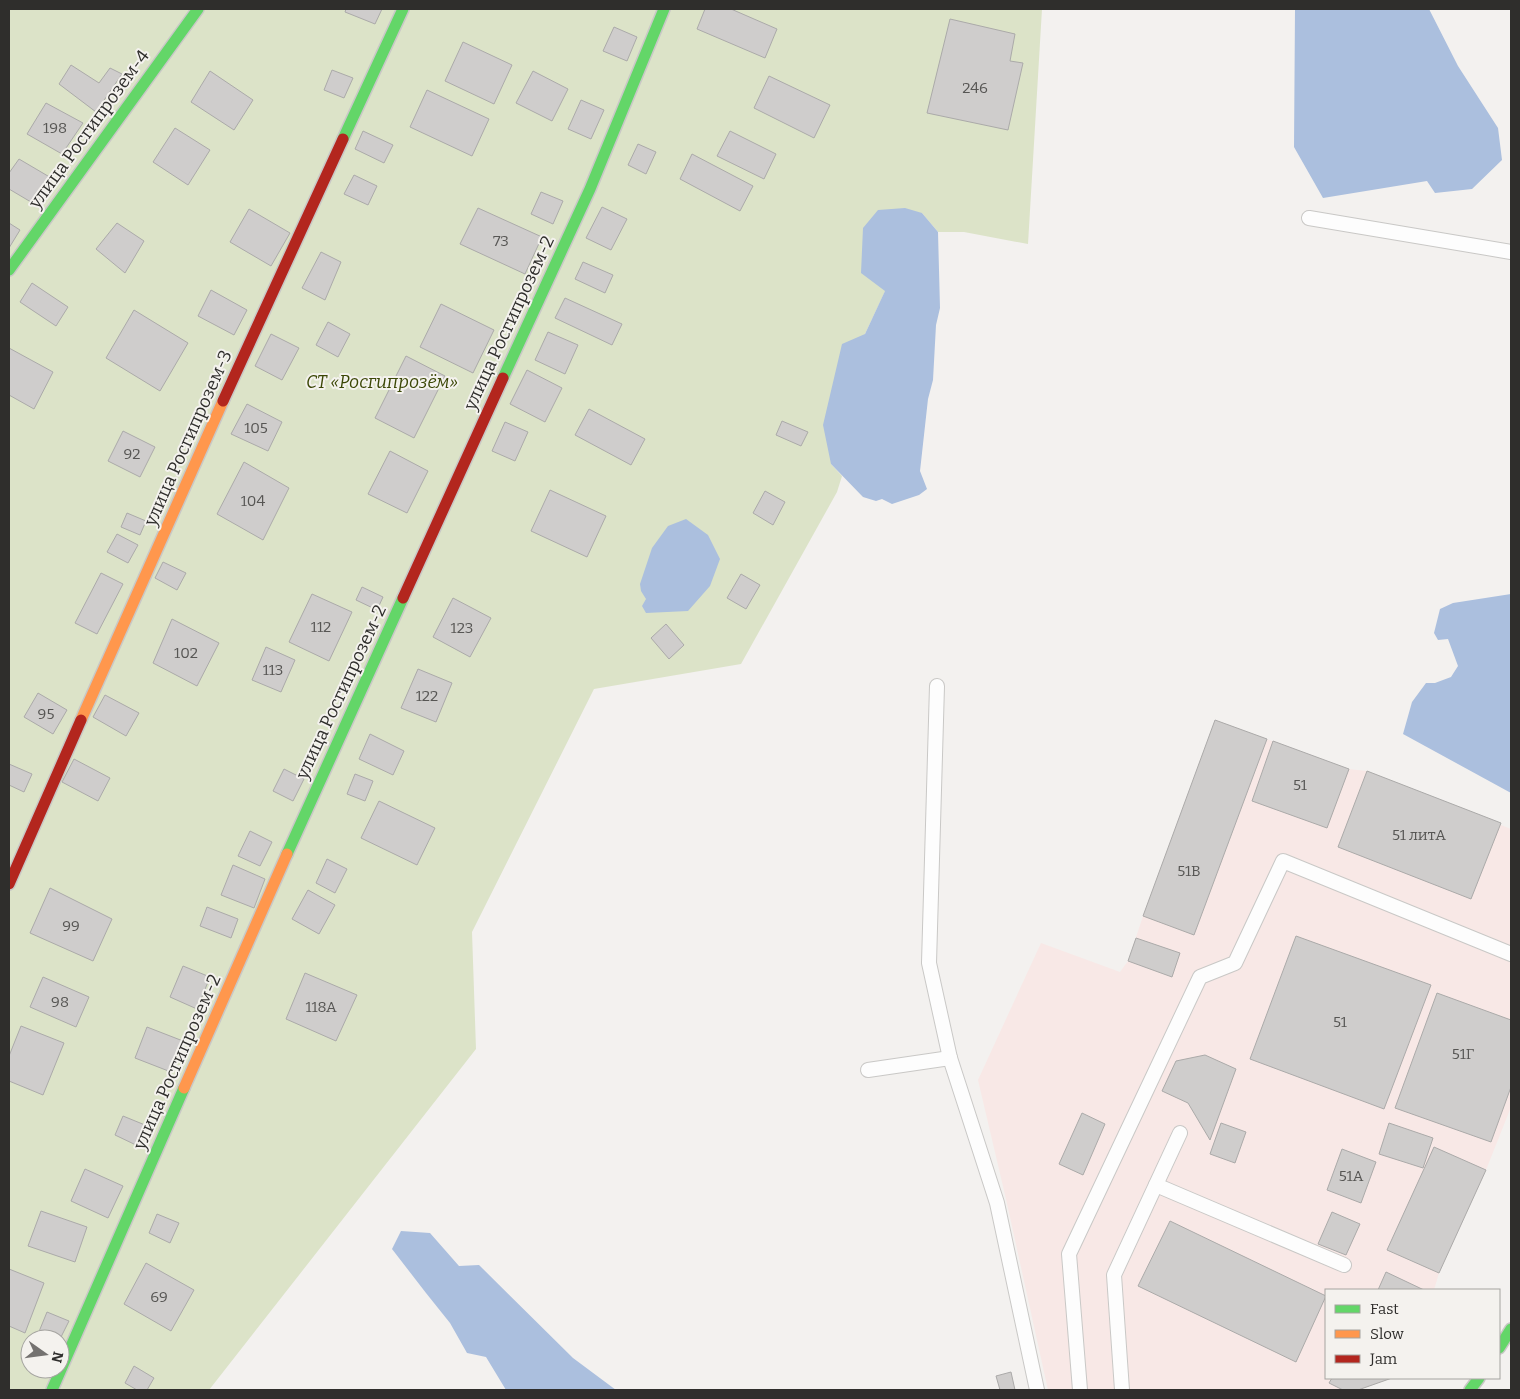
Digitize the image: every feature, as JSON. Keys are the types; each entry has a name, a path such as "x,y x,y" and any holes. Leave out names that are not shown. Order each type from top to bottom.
{"street":[{"name":"улица Росгипрозем-4","path":"9,270 198,9"},
{"name":"улица Росгипрозем-3","path":"9,884 203,445 403,9"},
{"name":"улица Росгипрозем-2","path":"52,1390 314,792 590,189 664,9"},
{"path":"1500,1346 1511,1329"},
{"path":"1470,1390 1477,1379"}],"lane":[{"path":"1309,218 1511,252"},
{"path":"936,686 929,963 950,1058 997,1203 1037,1390"},
{"path":"1080,1390 1068,1254 1200,977 1236,962 1283,861 1511,954"},
{"path":"868,1070 950,1058"},
{"path":"1122,1390 1114,1276 1180,1133"},
{"path":"1156,1185 1344,1265"}],"shaded area":[{"path":"1215,720 1348,769 1367,771 1511,829 1511,1107 1486,1170 1439,1273 1434,1289 1325,1289 1325,1379 1389,1379 1358,1390 1048,1390 978,1080 1041,943 1120,972 1128,961"}],"green space":[{"name":"СТ «Росгипрозём»","path":"9,9 1042,9 1028,244 964,232 938,232 922,213 865,334 831,464 842,476 837,492 741,664 594,689 472,932 476,1049 209,1390 9,1390"}],"water":[{"path":"1295,9 1429,9 1458,66 1498,128 1502,160 1472,189 1435,193 1427,181 1323,198 1294,147"},
{"path":"905,208 922,213 938,232 940,308 936,325 933,380 928,399 920,471 927,489 919,495 892,504 882,499 876,501 863,497 831,464 823,425 842,344 865,334 885,291 861,273 863,228 878,210"},
{"path":"686,519 708,535 720,559 710,586 688,611 646,613 642,606 646,599 641,591 640,584 652,548 668,526"},
{"path":"1511,594 1511,793 1403,734 1412,702 1426,683 1435,683 1451,677 1458,666 1448,639 1438,640 1434,633 1440,609 1453,603"},
{"path":"401,1231 430,1233 459,1266 479,1265 573,1358 616,1390 506,1390 486,1357 467,1353 450,1323 392,1249"}],"building":[{"path":"346,9 382,9 375,24 345,12"},
{"path":"705,9 731,9 777,29 765,58 697,29"},
{"path":"950,19 1015,34 1010,61 1023,63 1008,130 927,113"},
{"path":"614,27 637,37 627,61 603,51"},
{"path":"463,42 512,65 494,104 445,81"},
{"path":"71,65 99,83 110,68 122,74 96,112 59,84"},
{"path":"332,70 353,78 344,98 324,90"},
{"path":"210,71 253,100 234,130 191,102"},
{"path":"533,71 568,89 552,121 516,103"},
{"path":"769,76 830,105 814,138 754,108"},
{"path":"427,90 489,119 472,156 410,127"},
{"path":"581,100 604,110 591,139 568,129"},
{"path":"46,103 83,123 62,154 27,134"},
{"path":"175,128 210,150 188,185 153,162"},
{"path":"363,131 393,145 384,163 355,149"},
{"path":"730,131 776,154 764,179 717,156"},
{"path":"638,144 656,152 646,174 628,165"},
{"path":"692,154 753,186 740,211 680,179"},
{"path":"19,159 53,179 36,205 9,189 9,173"},
{"path":"354,175 377,186 368,205 344,194"},
{"path":"541,192 563,201 553,224 531,214"},
{"path":"602,207 627,219 611,250 586,238"},
{"path":"478,208 542,237 525,274 460,244"},
{"path":"249,209 290,233 271,266 230,242"},
{"path":"9,223 20,230 9,248"},
{"path":"117,223 144,241 125,273 96,249"},
{"path":"321,252 341,262 325,300 302,288"},
{"path":"583,262 613,275 605,293 575,279"},
{"path":"32,283 68,307 56,326 20,302"},
{"path":"211,290 247,310 234,335 198,316"},
{"path":"565,298 622,324 612,345 555,318"},
{"path":"441,304 494,330 473,373 420,347"},
{"path":"134,310 188,343 160,391 106,358"},
{"path":"328,322 350,334 338,357 316,345"},
{"path":"548,332 578,345 565,374 535,360"},
{"path":"271,334 299,348 282,380 255,366"},
{"path":"9,348 53,372 34,409 9,395"},
{"path":"406,356 445,376 414,438 375,418"},
{"path":"527,370 562,388 545,422 510,404"},
{"path":"247,404 282,422 268,451 231,434"},
{"path":"589,409 645,439 631,465 575,435"},
{"path":"782,421 808,432 801,446 776,435"},
{"path":"505,422 528,432 515,461 492,451"},
{"path":"123,431 155,447 140,477 108,461"},
{"path":"390,451 428,471 407,513 368,494"},
{"path":"244,462 289,488 263,540 217,514"},
{"path":"550,490 606,516 587,557 531,531"},
{"path":"765,491 785,502 773,525 753,513"},
{"path":"127,513 146,521 140,535 121,527"},
{"path":"117,534 138,545 128,563 107,552"},
{"path":"163,562 186,573 177,590 155,578"},
{"path":"101,573 123,584 97,634 75,623"},
{"path":"741,574 760,585 746,609 727,598"},
{"path":"362,587 383,597 377,610 356,600"},
{"path":"312,594 352,612 329,661 289,642"},
{"path":"453,598 491,618 470,657 433,637"},
{"path":"172,619 219,643 197,686 153,663"},
{"path":"666,624 684,645 669,659 651,638"},
{"path":"266,647 295,660 281,692 252,680"},
{"path":"418,669 452,683 436,722 401,708"},
{"path":"38,693 67,710 53,734 24,717"},
{"path":"105,695 139,713 126,736 93,717"},
{"path":"1215,720 1267,739 1194,935 1143,916"},
{"path":"370,734 404,751 393,775 359,759"},
{"path":"1273,741 1349,769 1327,828 1252,801"},
{"path":"74,759 110,778 98,801 62,782"},
{"path":"9,764 32,774 24,792 9,785"},
{"path":"284,769 304,779 293,801 273,791"},
{"path":"1367,771 1501,823 1471,899 1338,847"},
{"path":"355,774 373,781 365,801 347,794"},
{"path":"379,801 435,828 417,865 361,838"},
{"path":"250,831 272,842 260,866 238,856"},
{"path":"327,859 347,869 335,893 316,883"},
{"path":"233,865 265,879 254,908 221,895"},
{"path":"50,888 112,919 93,961 30,933"},
{"path":"308,890 335,905 319,934 292,919"},
{"path":"207,907 238,919 231,938 200,926"},
{"path":"1296,936 1431,985 1384,1109 1250,1059"},
{"path":"1136,938 1180,953 1172,977 1128,961"},
{"path":"183,966 210,977 197,1009 170,997"},
{"path":"305,973 357,995 336,1041 286,1019"},
{"path":"43,977 89,997 76,1027 30,1007"},
{"path":"1437,993 1511,1020 1511,1087 1491,1142 1395,1108"},
{"path":"21,1026 64,1043 43,1095 9,1081 9,1056"},
{"path":"147,1027 183,1041 171,1072 135,1058"},
{"path":"1205,1055 1236,1069 1210,1140 1188,1103 1162,1091 1176,1061"},
{"path":"1082,1113 1105,1124 1083,1175 1059,1164"},
{"path":"123,1116 145,1125 136,1145 115,1135"},
{"path":"1221,1123 1246,1132 1235,1163 1210,1154"},
{"path":"1389,1123 1433,1138 1423,1168 1379,1154"},
{"path":"1434,1147 1486,1170 1439,1273 1387,1250"},
{"path":"1342,1149 1376,1162 1361,1203 1327,1190"},
{"path":"85,1169 123,1186 108,1218 71,1201"},
{"path":"41,1211 87,1227 75,1262 28,1246"},
{"path":"1332,1212 1360,1224 1346,1255 1318,1244"},
{"path":"157,1214 179,1223 170,1243 149,1233"},
{"path":"1170,1221 1325,1296 1325,1298 1296,1362 1138,1286"},
{"path":"146,1263 194,1290 171,1331 124,1304"},
{"path":"9,1269 44,1283 27,1329 20,1329 20,1331 9,1326"},
{"path":"1386,1272 1422,1289 1378,1289"},
{"path":"47,1312 69,1321 65,1329 40,1329"},
{"path":"134,1366 154,1378 147,1390 137,1390 125,1383"},
{"path":"1011,1372 1015,1390 1000,1390 996,1376"},
{"path":"1331,1379 1389,1379 1358,1390 1343,1390 1329,1383"}],"traffic: fast":[{"path":"9,270 198,9"},
{"path":"343,139 403,9"},
{"path":"503,378 590,189 664,9"},
{"path":"287,854 403,598"},
{"path":"52,1390 184,1088"},
{"path":"1500,1346 1511,1329"},
{"path":"1470,1390 1478,1379"}],"traffic: slow":[{"path":"81,720 223,401"},
{"path":"184,1088 287,854"}],"traffic: jam":[{"path":"223,401 343,139"},
{"path":"403,598 503,378"},
{"path":"9,884 81,720"}]}
